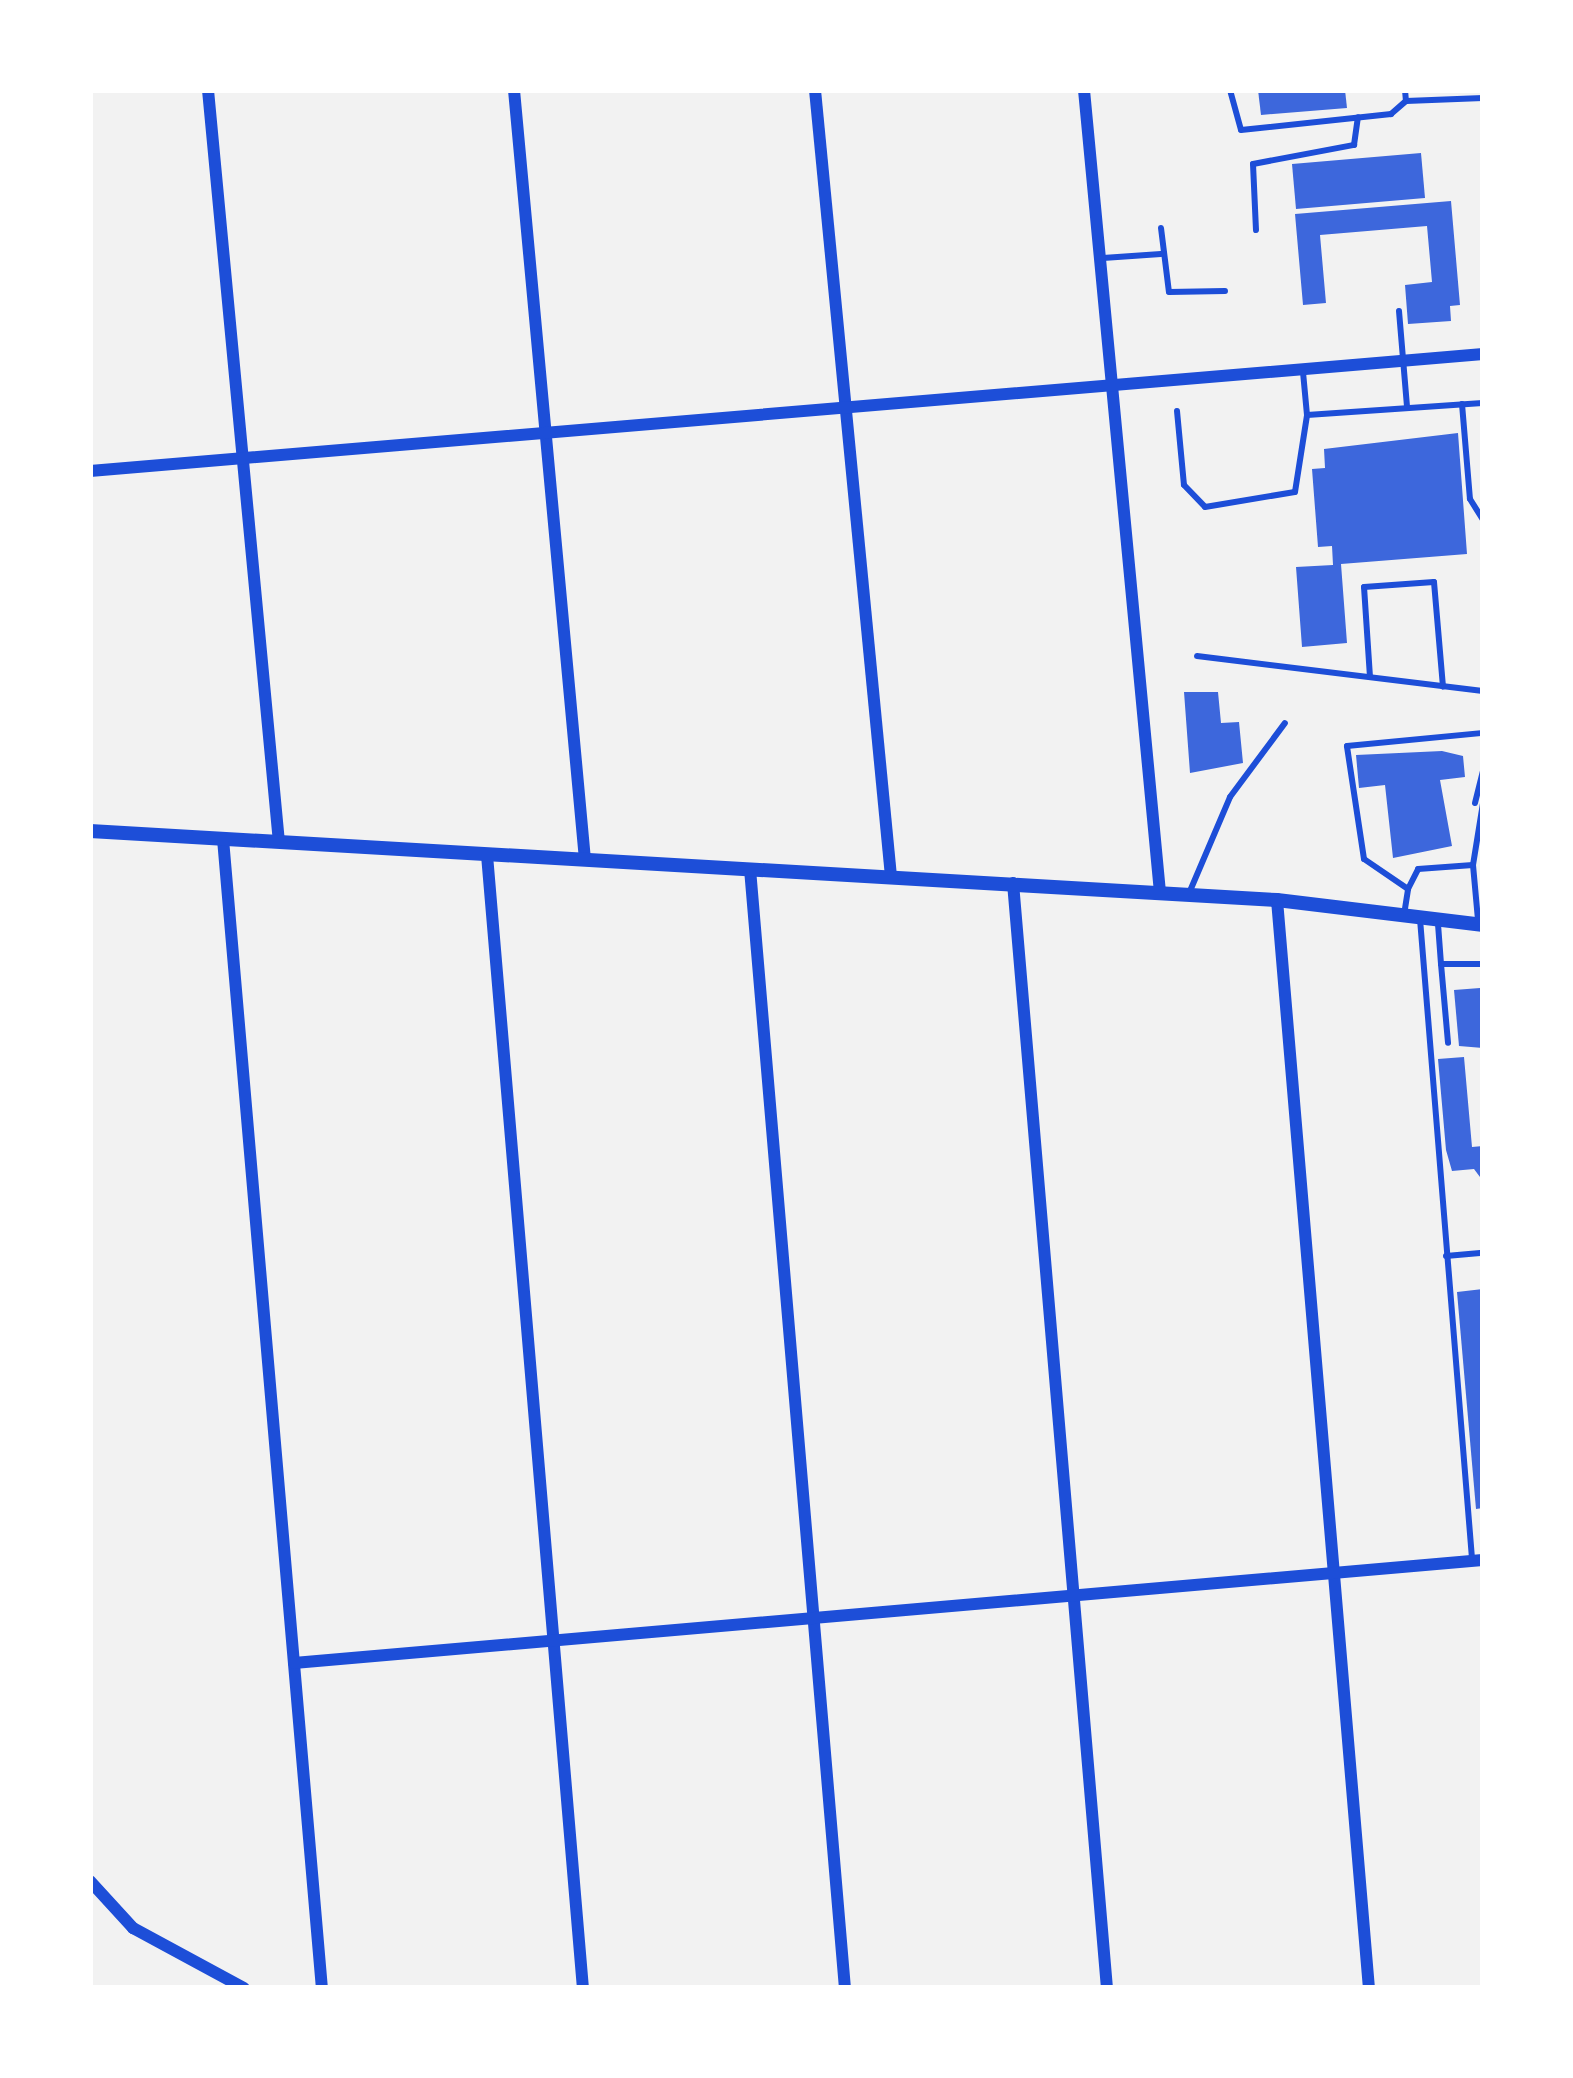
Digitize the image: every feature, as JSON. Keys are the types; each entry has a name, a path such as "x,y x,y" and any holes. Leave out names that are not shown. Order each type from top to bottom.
{"street":[{"path":"208,90 279,842"},
{"path":"514,90 585,860"},
{"path":"815,90 890,876"},
{"path":"1084,90 1160,892"},
{"path":"90,471 1483,354"},
{"path":"90,831 1160,892 1276,900 1480,925"},
{"path":"223,839 322,1988"},
{"path":"487,855 583,1988"},
{"path":"750,869 845,1988"},
{"path":"1012,883 1107,1988"},
{"path":"1276,900 1369,1988"},
{"path":"294,1663 1478,1561"},
{"path":"90,1881 133,1928 244,1988"}],"lane":[{"path":"1230,90 1234,124 1358,117 1406,100 1483,98"},
{"path":"1406,90 1406,100"},
{"path":"1256,230 1253,164 1354,145 1358,117"},
{"path":"1161,228 1169,292 1225,291"},
{"path":"1099,259 1163,254"},
{"path":"1399,310 1407,406"},
{"path":"1177,410 1184,485 1205,507 1294,492 1307,416 1302,369"},
{"path":"1307,416 1483,403"},
{"path":"1462,404 1470,499 1483,520"},
{"path":"1370,676 1364,587 1434,582 1443,687"},
{"path":"1197,656 1483,691"},
{"path":"1189,894 1230,797 1285,723"},
{"path":"1408,889 1364,859 1347,746 1483,733"},
{"path":"1480,925 1473,865 1483,770"},
{"path":"1403,916 1418,869 1473,865"},
{"path":"1420,918 1470,1534 1478,1561"},
{"path":"1438,920 1448,1043"},
{"path":"1441,964 1483,964"},
{"path":"1446,1256 1483,1253"},
{"path":"1470,1534 1483,1533"}],"building":[{"path":"1258,90 1345,90 1347,108 1261,115"},
{"path":"1421,153 1425,198 1296,209 1292,164"},
{"path":"1451,201 1460,305 1450,306 1451,321 1408,324 1405,285 1432,282 1427,226 1320,235 1326,303 1303,305 1295,214"},
{"path":"1458,433 1467,554 1341,564 1347,643 1302,647 1296,567 1333,565 1332,546 1318,547 1312,469 1325,468 1324,449"},
{"path":"1184,692 1218,692 1221,723 1239,722 1243,763 1190,773"},
{"path":"1442,751 1463,756 1465,777 1440,780 1452,846 1393,858 1385,785 1359,788 1356,755"},
{"path":"1480,988 1483,1048 1459,1046 1454,990"},
{"path":"1464,1057 1472,1147 1483,1146 1483,1181 1474,1169 1452,1171 1446,1150 1438,1059"},
{"path":"1483,1289 1483,1508 1476,1509 1457,1292"}]}
